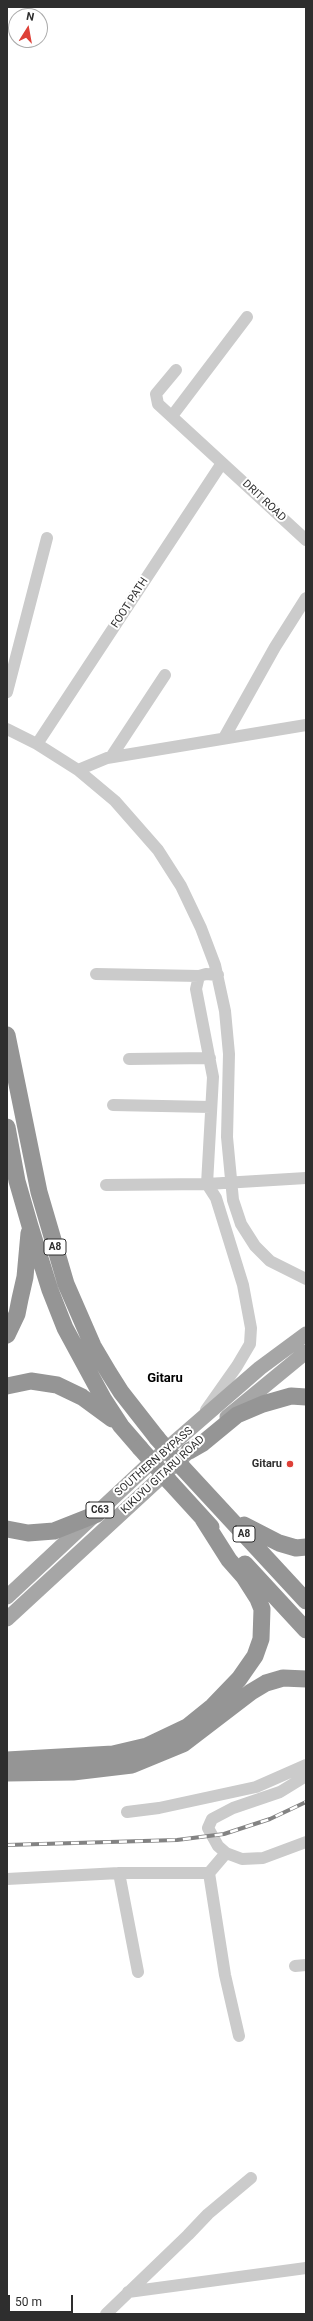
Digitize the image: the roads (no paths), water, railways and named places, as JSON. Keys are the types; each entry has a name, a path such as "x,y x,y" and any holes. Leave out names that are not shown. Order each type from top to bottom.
{"highway":[{"name":"A8","path":"7,1035 39,1192 66,1284 93,1346 121,1392 157,1438 306,1601"},
{"name":"A8","path":"7,1127 17,1180 50,1290 82,1363 121,1426 203,1519 306,1630"},
{"path":"7,1335 17,1314 25,1277 30,1226"},
{"path":"7,1386 32,1381 57,1385 82,1397 121,1426"},
{"path":"189,1451 203,1443 237,1415 263,1404 284,1398 306,1397"},
{"path":"221,1508 260,1535 296,1548 306,1547"},
{"path":"7,1529 28,1533 54,1530 97,1514"},
{"path":"7,1760 113,1754 147,1746 187,1727 213,1706 239,1679 255,1656 261,1640 263,1628 262,1609 248,1583 229,1560 203,1519"},
{"path":"7,1773 73,1772 132,1765 183,1744 250,1692 266,1683 283,1678 306,1679"}],"main road":[{"name":"C63","path":"196,1425 260,1368 306,1334"},
{"name":"KIKUYU GITARU ROAD","path":"7,1618 189,1451 250,1397 306,1352"},
{"name":"SOUTHERN BYPASS","path":"7,1597 146,1467 196,1425"}],"street":[{"path":"172,416 247,317"},
{"name":"DRIT ROAD","path":"176,370 156,394 158,404 306,540"},
{"name":"FOOT PATH","path":"37,744 222,463"},
{"path":"7,692 47,538"},
{"path":"224,738 275,647 306,598"},
{"path":"111,757 165,675"},
{"path":"78,770 102,759 111,757 306,725"},
{"path":"7,729 37,744 78,770 114,801 158,850 181,886 201,928 218,975 225,1011 229,1054 227,1137 233,1200 241,1224 255,1246 270,1261 306,1279"},
{"path":"96,974 218,975"},
{"path":"196,1425 237,1366 250,1344 252,1328 240,1273 216,1198 207,1184 213,1086 210,1058 196,989 199,976"},
{"path":"129,1059 210,1058"},
{"path":"113,1105 211,1107"},
{"path":"106,1185 207,1184 231,1181 306,1178"},
{"path":"127,1812 159,1808 256,1787 306,1765"},
{"path":"306,1776 280,1792 233,1808 212,1819 208,1828 218,1846 226,1853 242,1859 263,1858 306,1842"},
{"path":"226,1853 209,1873 225,1975 239,2036"},
{"path":"7,1879 119,1873 209,1873"},
{"path":"119,1873 138,1972"},
{"path":"106,2314 208,2214 251,2178"},
{"path":"128,2292 306,2268"}],"railway":[{"path":"7,1845 177,1840 224,1834 270,1819 306,1802"}],"place":[{"name":"Gitaru","path":"290,1464"}],"district":[{"name":"Gitaru","path":"165,1379"}]}
